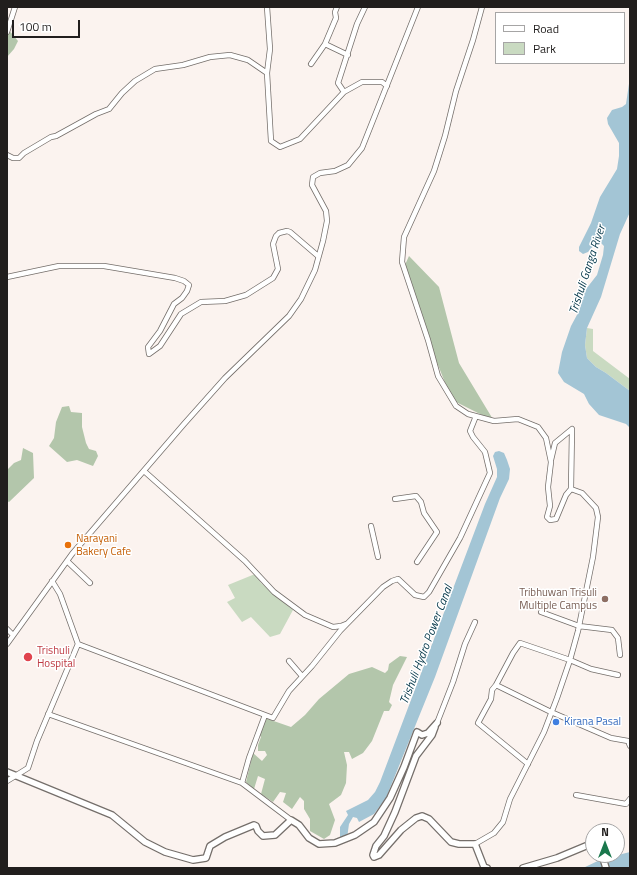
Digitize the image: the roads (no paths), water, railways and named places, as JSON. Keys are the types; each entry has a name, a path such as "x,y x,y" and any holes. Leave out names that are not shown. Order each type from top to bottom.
{"street":[{"path":"7,32 15,7"},
{"path":"267,7 270,49 267,73 271,141 280,147 300,139 344,92 362,82 382,82 387,86"},
{"path":"311,64 325,44 336,18 335,12 337,7"},
{"path":"344,92 338,83 357,24 365,7"},
{"path":"7,644 67,561 184,424 225,378 289,316 308,285 315,270 327,221 326,211 312,185 313,177 320,173 335,171 348,165 362,148 418,7"},
{"path":"482,7 456,91 445,136 434,171 404,237 402,262 428,340 438,376 456,406 468,414 494,421 518,419 538,426 546,438 551,462"},
{"path":"325,44 348,55"},
{"path":"7,155 13,158 19,158 24,153 50,137 56,136 96,114 110,109 122,93 135,81 156,69 183,65 210,57 230,55 248,60 267,73"},
{"path":"7,277 59,266 104,266 175,278 184,281 189,285 188,291 174,304 160,331 148,347 150,354 160,346 181,314 201,302 225,301 246,295 273,278 278,269 272,244 279,232 290,232 318,256"},
{"path":"78,644 273,718 289,691 347,623 383,587 398,578 415,595 424,597 429,592 460,538 490,473 485,452 470,431 476,416"},
{"path":"572,429 571,489 566,495 556,519 550,520 547,517 550,506 548,487 551,462 555,443 572,429"},
{"path":"144,471 245,561 274,592 305,615 333,627 347,623"},
{"path":"475,622 437,723 432,734 416,756 395,812 384,836 376,846 373,855 374,858 379,855 401,830 416,818 422,816 429,819 451,842 459,844 475,844 494,833 503,822 510,799 544,732 552,712 570,660 579,626 593,557 598,517 596,508 582,493 571,489"},
{"path":"395,499 416,496 421,502 424,513 437,532 417,562"},
{"path":"371,526 378,557"},
{"path":"67,561 90,583"},
{"path":"7,781 28,768 48,714 78,644 60,594 52,581"},
{"path":"541,612 579,626 612,630 618,638 620,655"},
{"path":"7,629 14,635"},
{"path":"528,764 478,723 484,715 491,699 492,690 509,659 520,643 570,660 591,669 618,675"},
{"path":"289,661 302,676"},
{"path":"496,685 611,738 628,741 630,746"},
{"path":"48,714 242,783 299,825 308,838 319,844 335,843 356,835 374,822 390,798 404,767 417,732 422,735 428,733 437,723"},
{"path":"242,783 249,758 265,715"},
{"path":"7,772 112,815 145,842 165,852 193,860 206,858 210,846 225,837 254,825 263,836 275,835 291,820"},
{"path":"576,795 628,805 630,799"},
{"path":"475,844 484,867 487,868"},
{"path":"523,868 557,858 585,846"}],"water":[{"path":"630,77 630,212 620,234 601,297 587,328 585,345 587,358 596,367 630,391 630,428 626,424 599,415 589,404 584,394 564,382 558,373 562,352 571,326 578,313 579,298 597,275 603,255 604,246 601,243 596,243 588,252 583,254 579,251 579,247 591,223 600,197 617,169 619,143 608,124 607,118 612,110 626,104"},
{"path":"499,451 504,453 507,460 510,469 509,479 500,498 435,677 386,798 374,814 359,822 357,818 353,817 349,824 347,838 340,841 340,827 348,815 346,811 368,800 375,792 380,782 485,504 497,477 497,469 493,456 495,452"},
{"path":"630,852 630,868 583,868 594,863 625,863 625,853"}],"place":[{"name":"Narayani Bakery Cafe","path":"68,545"},
{"name":"Tribhuwan Trisuli Multiple Campus","path":"605,599"},
{"name":"Trishuli Hospital","path":"28,657"},
{"name":"Kirana Pasal","path":"556,722"}],"water label":[{"name":"Trishuli Ganga River","path":"588,270"},
{"name":"Trishuli Hydro Power Canal","path":"427,645"}]}
